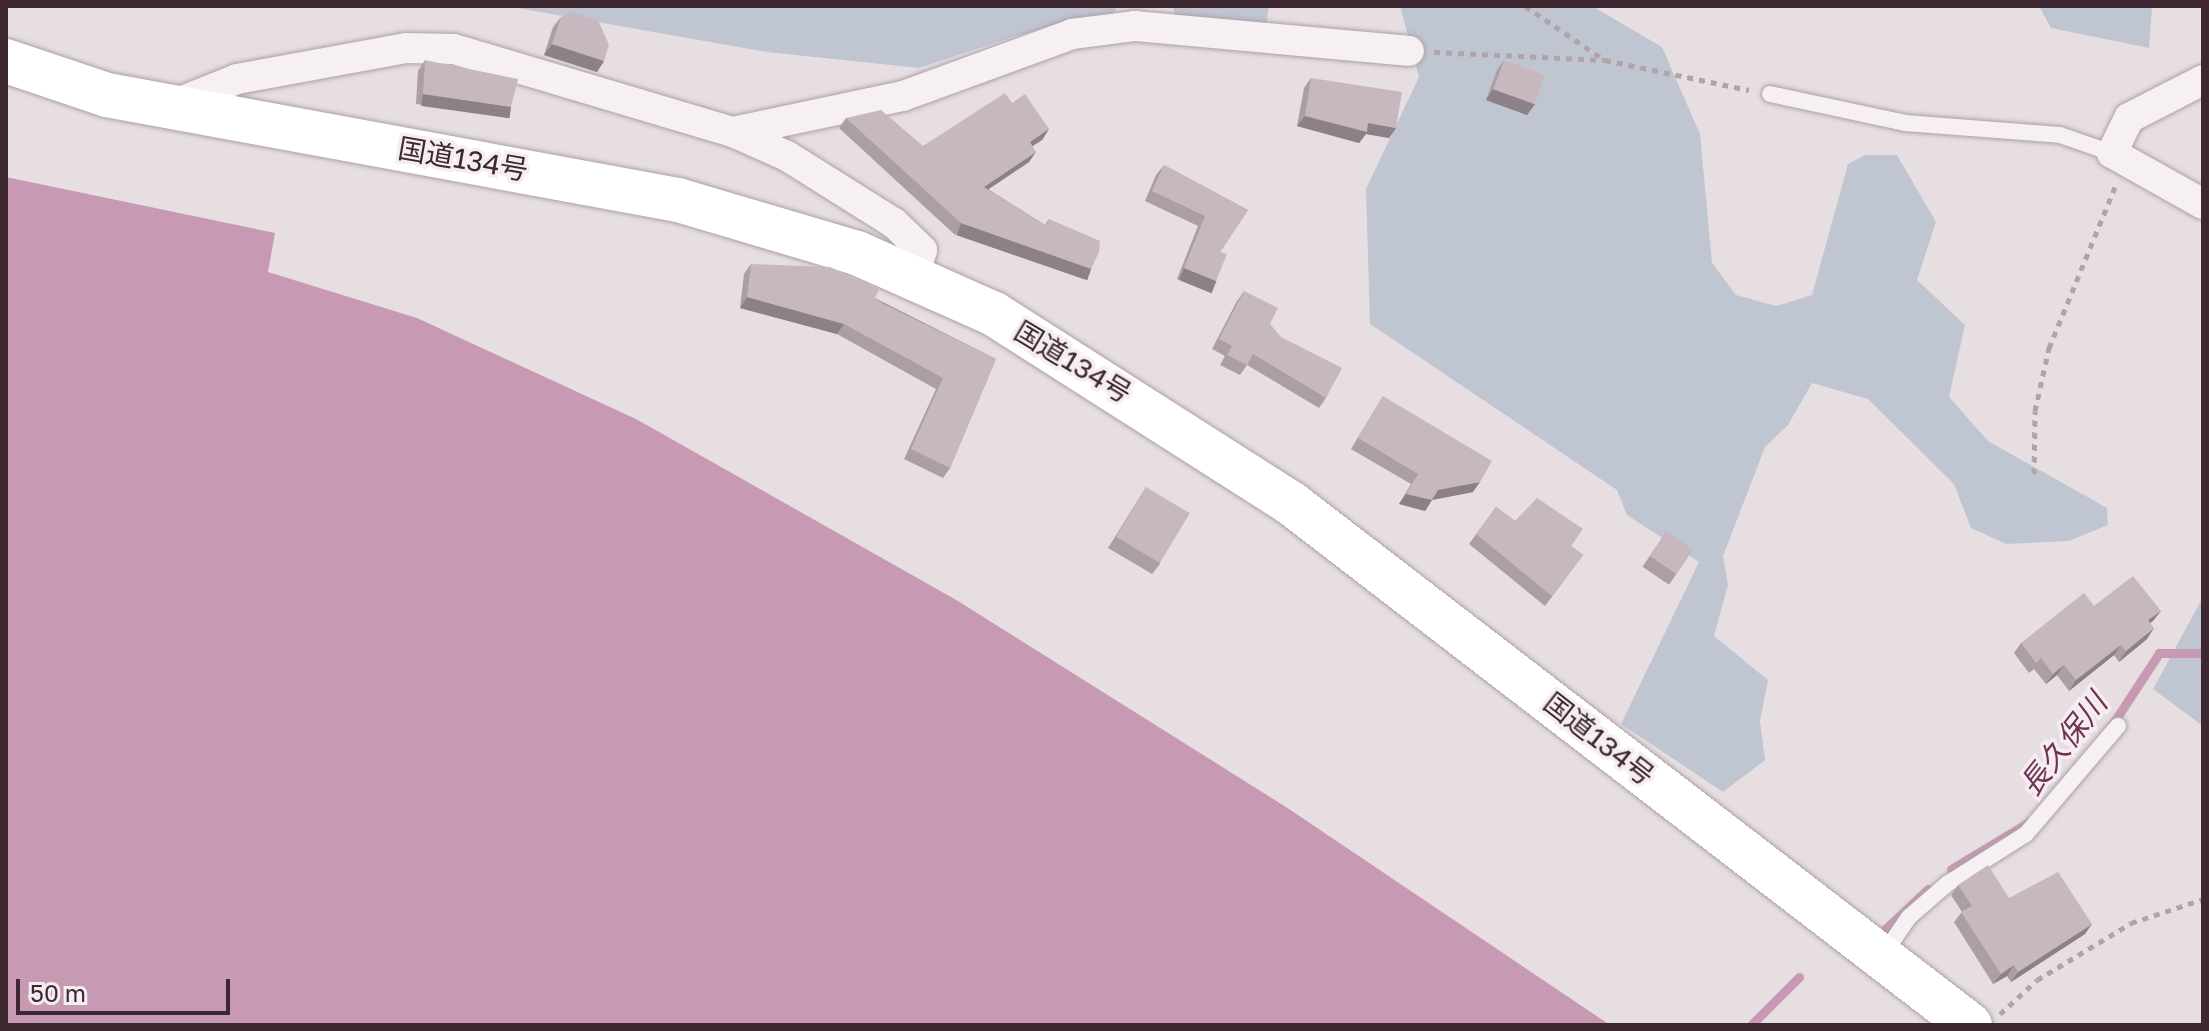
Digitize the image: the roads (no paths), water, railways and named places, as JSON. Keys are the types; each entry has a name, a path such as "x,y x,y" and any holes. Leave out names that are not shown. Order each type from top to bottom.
{"highway":[{"name":"国道134号","path":"6,61 170,106 678,200 775,225 914,277 1068,356 1292,504 1883,955 1982,1022"}],"street":[{"path":"733,132 903,96 1084,32 1135,26 1409,51"},
{"path":"170,106 237,79 406,48 454,49 733,132 894,223 922,250 914,277"},
{"path":"2203,80 2129,118 2118,158 2203,204"}],"lane":[{"path":"1770,94 1905,123 2060,135 2118,158"},
{"path":"1883,955 1909,917 1947,884 2026,834 2118,726"}],"waterway":[{"name":"長久保川","path":"2110,728 2159,653 2203,653"},
{"name":"長久保川","path":"1951,869 2031,821"},
{"name":"長久保川","path":"1882,932 1928,889"},
{"name":"長久保川","path":"1751,1025 1799,977"}]}
